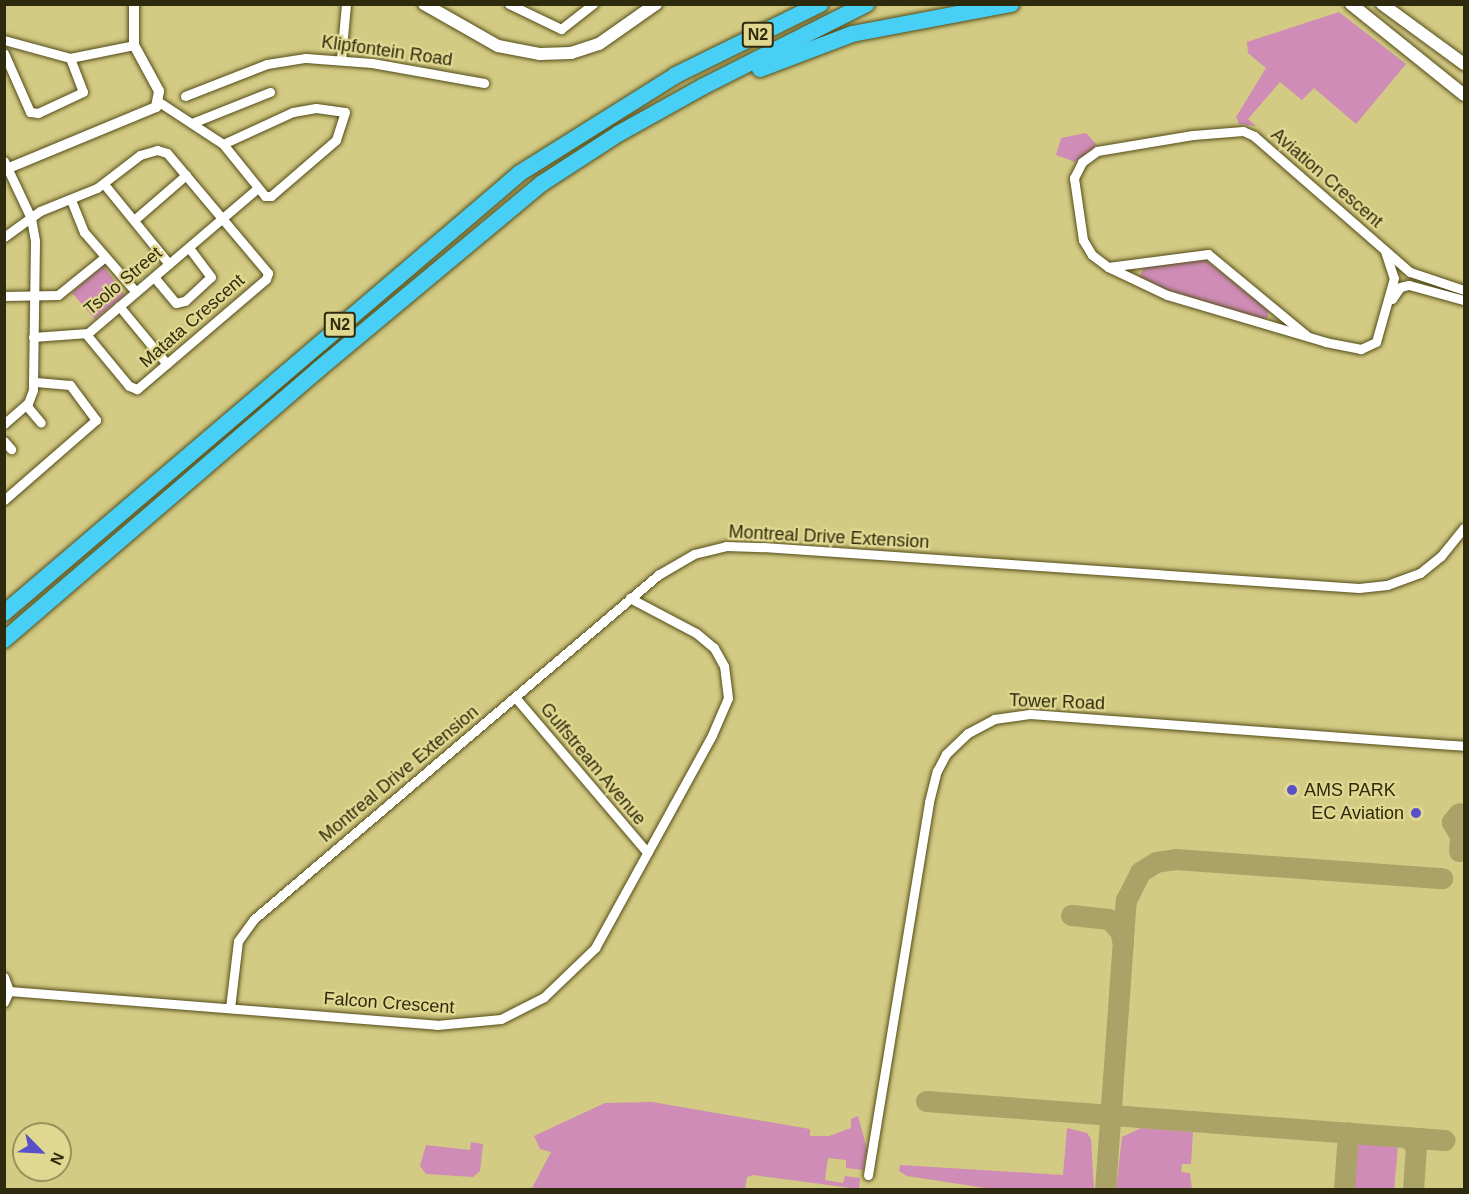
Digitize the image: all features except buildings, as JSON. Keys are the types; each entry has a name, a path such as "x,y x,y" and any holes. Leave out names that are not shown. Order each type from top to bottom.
{"highway":[{"path":"697,65 793,4"},
{"name":"N2","path":"4,613 491,195 593,124 697,65 820,4"},
{"name":"N2","path":"4,640 482,231 541,184 618,134 866,4"},
{"path":"618,134 640,131 751,73 824,43 890,26 1011,4"}],"main road":[{"path":"424,4 498,46 548,54 571,52 599,44 656,4"},
{"path":"1351,4 1464,95"},
{"path":"1382,4 1464,64"}],"street":[{"path":"4,424 26,405 33,382 34,295 31,218 6,166 150,111 159,102 159,91 134,45 134,4"},
{"path":"341,59 346,4"},
{"path":"509,4 557,29 568,26 593,4"},
{"path":"4,40 70,58 134,45"},
{"path":"4,52 30,112 38,113 83,92 70,58"},
{"name":"Klipfontein Road","path":"185,96 267,64 306,58 341,59 484,83"},
{"path":"192,123 270,92"},
{"path":"159,102 223,144 265,196 271,196 340,136 345,112 309,108 293,111 223,144"},
{"name":"Aviation Crescent","path":"1385,251 1394,278 1380,336 1366,349 1311,339 1167,295 1108,267 1092,255 1083,240 1074,178 1082,162 1097,151 1226,131 1254,136 1385,251 1414,273 1464,290"},
{"path":"4,237 31,218 104,184 140,155 151,150 167,153 222,219"},
{"path":"134,220 186,175"},
{"path":"104,184 169,264"},
{"name":"Tsolo Street","path":"33,337 86,334 258,188"},
{"path":"71,200 84,232 136,292"},
{"name":"Matata Crescent","path":"86,334 133,388 139,388 268,277 267,271 222,219"},
{"path":"154,277 176,303 185,302 211,277 189,248"},
{"name":"Aviation Crescent","path":"1108,267 1208,254 1311,339"},
{"path":"4,296 62,293 105,257"},
{"name":"Aviation Crescent","path":"1388,306 1405,285 1464,300"},
{"path":"119,306 167,364"},
{"path":"4,500 96,420 70,385 33,382"},
{"path":"26,405 41,423"},
{"path":"4,441 11,449"},
{"name":"Montreal Drive Extension","path":"230,1008 232,968 238,941 247,926 630,598 658,575 693,554 744,546 1371,587 1420,573 1442,556 1464,528"},
{"name":"Falcon Crescent","path":"9,991 437,1025 501,1019 544,997 582,964 601,938 724,713 728,684 720,658 706,640 630,598"},
{"name":"Gulfstream Avenue","path":"515,697 648,852"},
{"name":"Tower Road","path":"868,1175 932,786 946,753 968,733 993,719 1030,714 1464,746"},
{"path":"4,977 9,991 4,1002"}],"shaded area":[{"path":"1339,12 1406,64 1356,124 1314,88 1302,100 1280,82 1248,119 1256,126 1239,124 1236,117 1266,68 1248,53 1247,42"},
{"path":"1086,133 1097,145 1075,162 1056,155 1061,138"},
{"path":"1203,258 1268,310 1268,317 1262,320 1167,290 1140,277 1144,266"},
{"path":"103,265 125,295 95,319 72,293"},
{"path":"652,1102 810,1129 810,1136 829,1136 851,1128 851,1119 858,1116 867,1149 863,1170 846,1168 846,1160 828,1158 825,1180 843,1183 845,1176 860,1178 859,1189 753,1175 747,1177 745,1189 531,1190 551,1152 540,1149 534,1136 605,1103"},
{"path":"1067,1128 1087,1133 1091,1139 1094,1189 992,1189 907,1176 899,1171 900,1165 1063,1175"},
{"path":"1141,1128 1193,1132 1191,1164 1182,1164 1181,1172 1190,1173 1192,1189 1116,1189 1122,1137"},
{"path":"471,1142 483,1144 480,1171 473,1177 426,1174 420,1166 426,1145 470,1150"},
{"path":"1350,1143 1398,1147 1394,1190 1346,1189"}],"taxiway":[{"path":"1458,832 1452,822 1459,813"},
{"path":"1459,851 1460,838"},
{"path":"1105,1190 1126,900 1140,872 1156,862 1175,859 1442,878"},
{"path":"1071,915 1109,919 1120,931 1123,943"},
{"path":"926,1101 1445,1140"},
{"path":"1344,1190 1348,1132"},
{"path":"1407,1137 1416,1146 1413,1190"}],"place":[{"name":"AMS PARK","path":"1292,790"},
{"name":"EC Aviation","path":"1416,813"}]}
